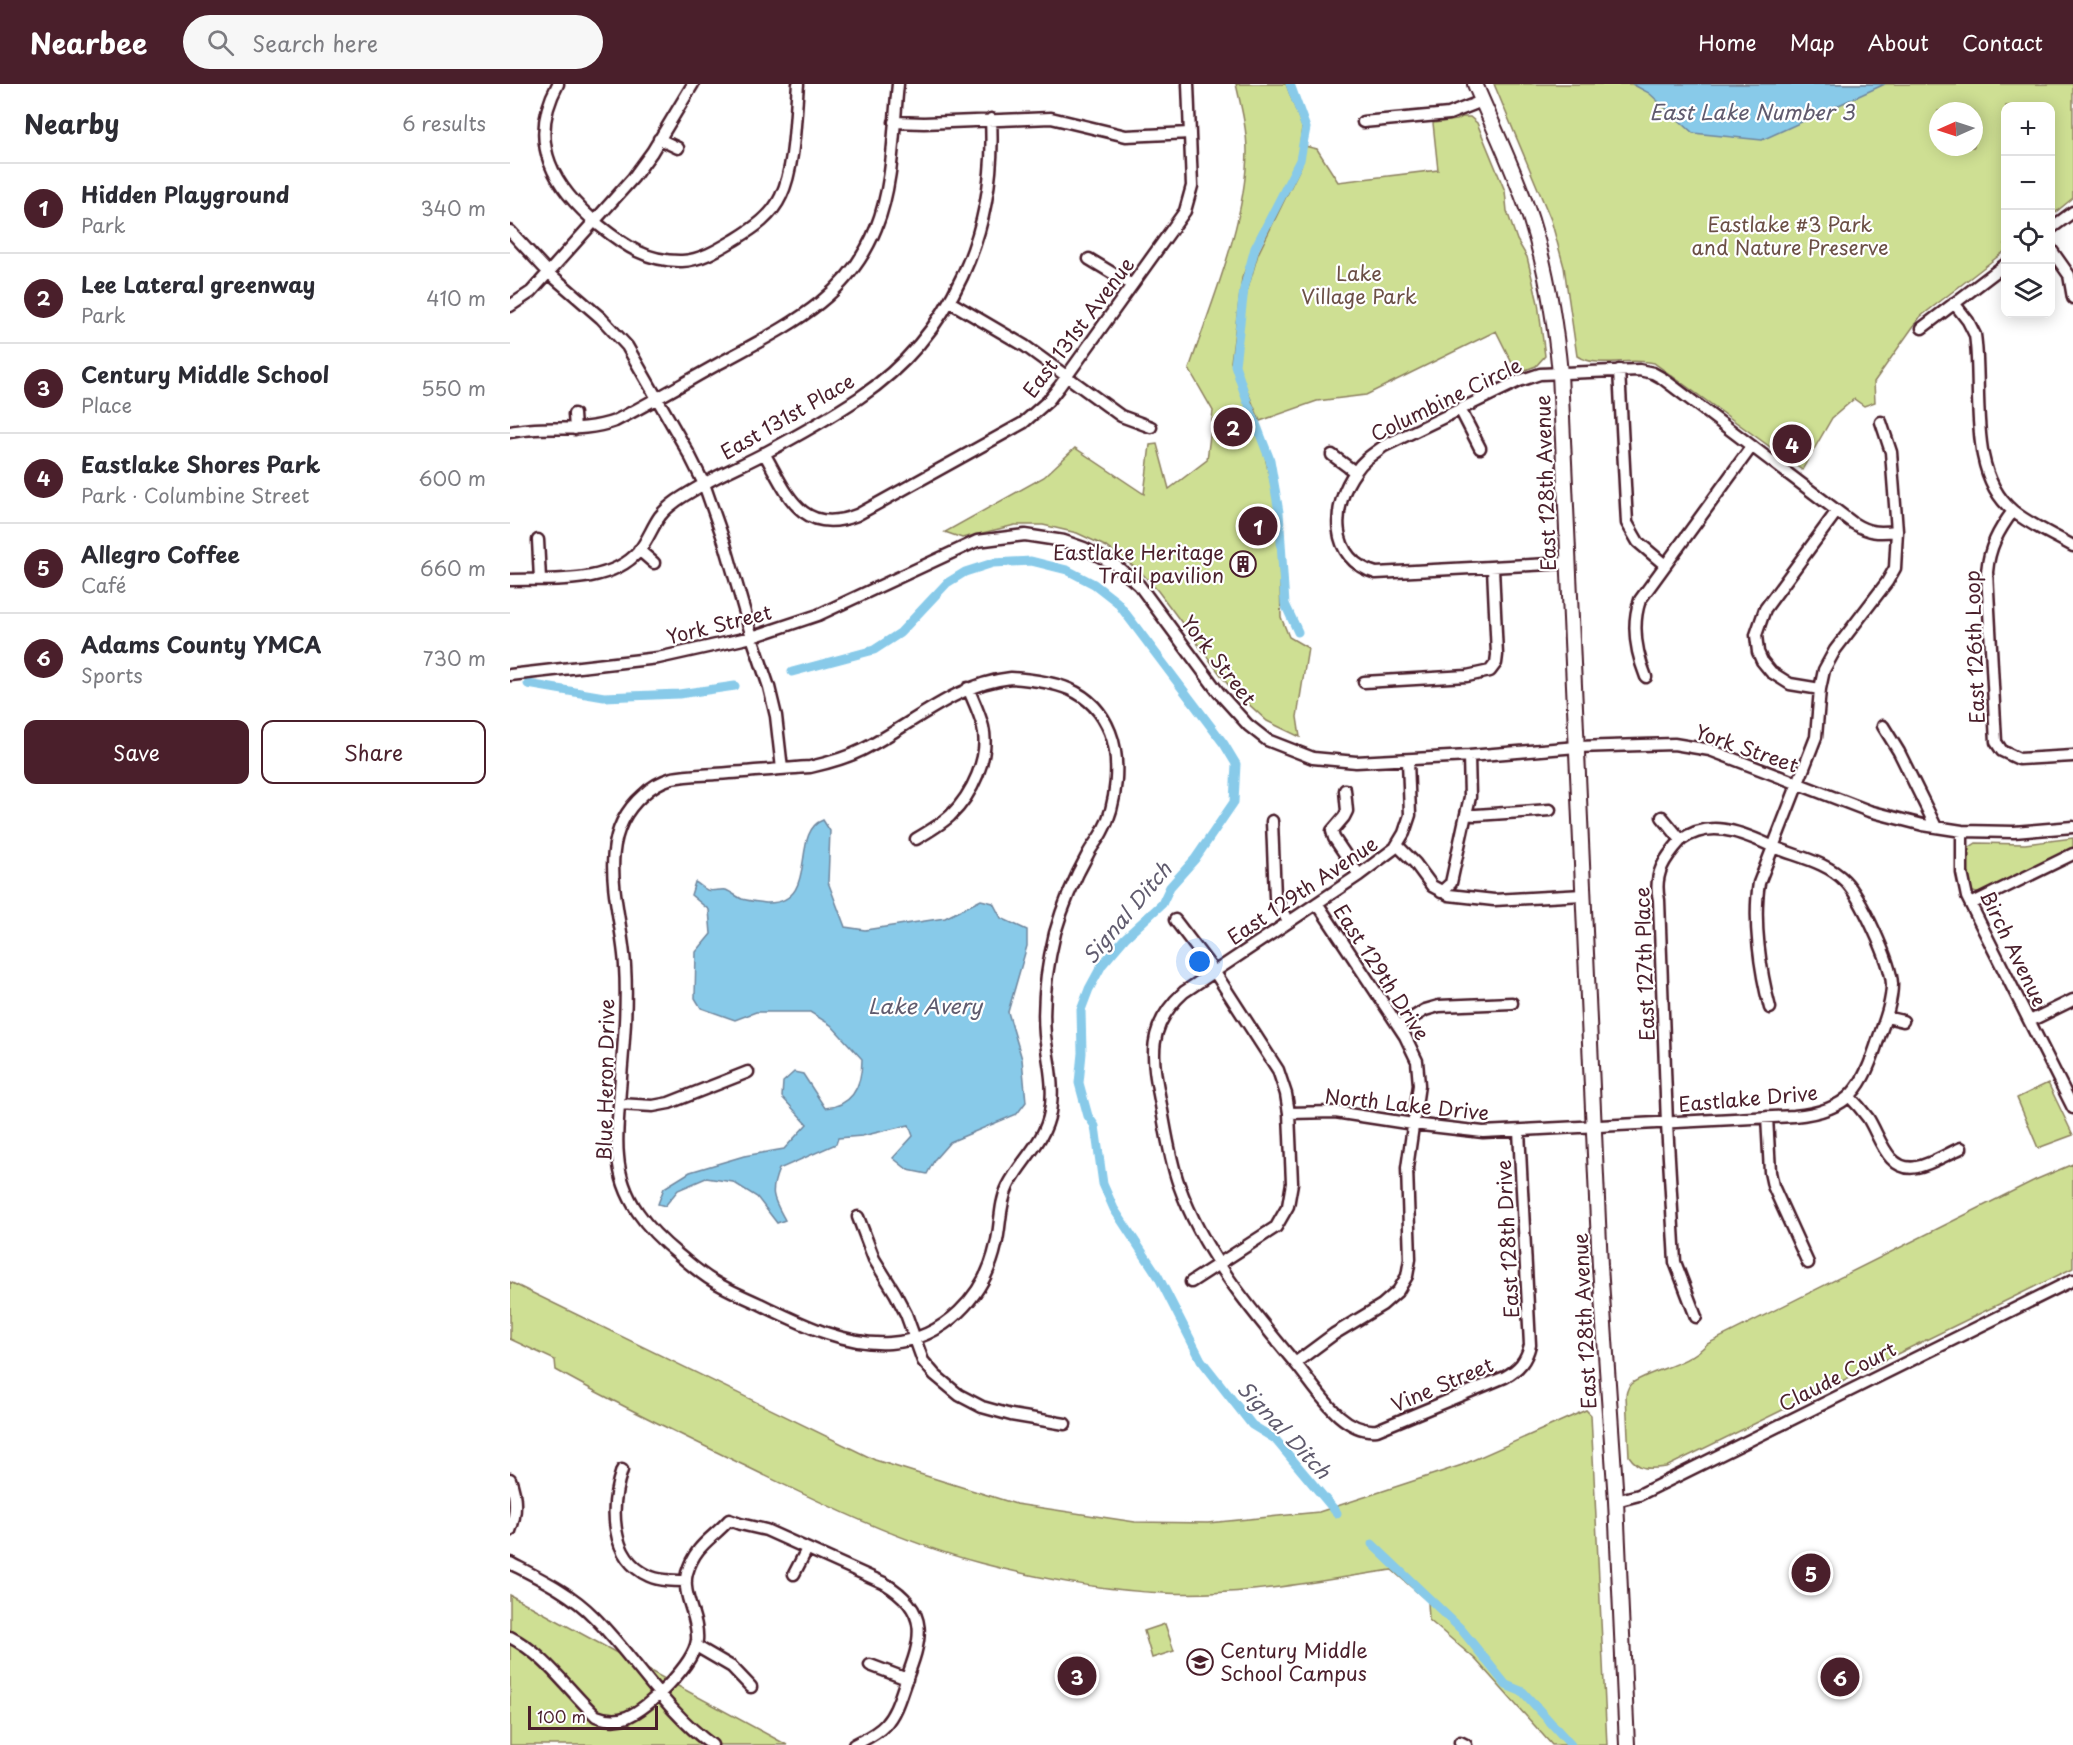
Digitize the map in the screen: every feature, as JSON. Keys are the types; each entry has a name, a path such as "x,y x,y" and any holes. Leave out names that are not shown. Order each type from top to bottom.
{"main road":[{"name":"East 128th Avenue","path":"1475,84 1533,228 1550,293 1560,373 1601,1278 1616,1500 1627,1745"}],"street":[{"path":"558,84 546,115 545,129 549,159 563,189 595,221 629,248 643,255 663,260 682,261 708,255 752,229 769,214 784,190 790,167 798,84"},
{"path":"510,306 531,292 638,172 693,84"},
{"path":"510,432 539,428 575,429 615,421 795,321 832,293 849,276 868,247 881,213 888,179 898,84"},
{"name":"East 131st Avenue","path":"764,453 795,506 804,513 833,522 857,515 1023,423 1048,401 1067,377 1185,211 1192,186 1188,84"},
{"path":"1363,122 1449,114 1482,101"},
{"path":"894,122 1051,118 1126,136 1190,133"},
{"name":"East 131st Place","path":"704,484 840,410 887,377 919,345 950,302 968,263 979,231 991,155 991,119"},
{"path":"659,139 678,148"},
{"path":"2055,225 2073,212"},
{"path":"510,231 549,273 620,337 633,354 658,397 704,484 725,544 776,716 782,769"},
{"path":"2055,255 2069,275 2073,298"},
{"path":"1089,259 1132,285"},
{"path":"1923,328 2001,268"},
{"path":"950,302 1016,340 1121,416 1151,427"},
{"path":"1954,303 1968,321 1975,335 1985,468 1997,493 2013,511 2073,546"},
{"path":"1619,370 1627,523 1638,542 1665,565"},
{"name":"Columbine Circle","path":"1568,563 1376,573 1347,563 1341,543 1339,516 1343,496 1355,472 1365,460 1384,446 1530,377 1619,370 1653,373 1866,531 1879,533 1897,531"},
{"path":"1461,409 1480,448"},
{"path":"574,414 575,429"},
{"path":"1770,1008 1761,968 1757,896 1759,883 1818,730 1820,689 1828,663 1892,574 1896,562 1897,531 1891,452 1881,422"},
{"path":"1646,676 1638,656 1636,619 1640,600 1752,446"},
{"path":"1332,455 1355,472"},
{"path":"510,580 594,576 620,566 639,550 665,511 704,484"},
{"path":"1820,689 1790,684 1771,672 1762,670 1756,643 1757,628 1761,616 1837,511"},
{"name":"East 126th Loop","path":"2013,511 1994,539 1988,557 1987,572 1998,755 2025,760 2073,756"},
{"name":"York Street","path":"510,675 658,658 752,637 818,615 977,541 1025,535 1046,537 1084,548 1105,558 1131,578 1149,598 1232,709 1267,740 1295,753 1329,761 1356,762 1576,747 1659,743 1687,745 1720,754 1869,811 1899,820 1962,831 2032,831 2073,827"},
{"path":"538,540 540,579"},
{"path":"639,550 654,563"},
{"path":"1364,682 1482,674 1498,670 1493,568"},
{"name":"Blue Heron Drive","path":"1011,678 1058,685 1078,692 1091,703 1111,732 1115,752 1115,787 1111,812 1102,833 1090,850 1065,902 1049,962 1044,1018 1053,1088 1051,1110 1046,1129 1016,1171 1005,1191 992,1264 979,1289 962,1310 944,1325 916,1338 897,1342 871,1342 832,1335 800,1323 720,1285 702,1274 655,1234 632,1204 622,1180 617,1143 625,966 612,862 617,833 626,816 637,801 652,788 669,779 826,764 861,751 968,688 992,680 1011,678"},
{"path":"916,839 950,817 976,777 982,757 984,733 968,688"},
{"path":"1882,726 1899,752 1936,827"},
{"path":"1441,892 1451,883 1466,814 1470,786 1469,756"},
{"name":"East 129th Avenue","path":"1353,1427 1338,1415 1240,1296 1191,1215 1172,1164 1153,1054 1154,1038 1165,1012 1184,992 1359,875 1397,845 1410,815 1408,760"},
{"path":"1345,790 1347,811 1332,831 1334,838 1359,875"},
{"path":"1466,814 1550,810"},
{"path":"1662,817 1681,840"},
{"path":"1272,821 1275,897 1288,922"},
{"name":"Eastlake Drive","path":"1594,1128 1820,1113 1849,1096 1864,1078 1886,1017 1891,991 1889,966 1850,886 1830,869 1727,829 1692,832 1681,840"},
{"name":"Birch Avenue","path":"1962,831 1962,873 1971,903 2073,1107"},
{"name":"East 127th Place","path":"1681,840 1665,858 1656,889 1659,900 1667,1124 1675,1262 1696,1317"},
{"path":"1397,845 1441,892 1494,900 1583,895"},
{"path":"1971,903 2073,854"},
{"name":"East 129th Drive","path":"1296,1363 1334,1334 1382,1305 1403,1285 1410,1259 1407,1168 1418,1092 1418,1072 1412,1049 1317,903"},
{"path":"1175,920 1214,971 1278,1071 1286,1094 1289,1113 1292,1190 1286,1212 1279,1223 1266,1235 1191,1282"},
{"path":"2030,1021 2073,1000"},
{"path":"1399,1026 1425,1010 1439,1006 1512,1003"},
{"path":"1886,1017 1903,1021"},
{"path":"620,1104 654,1106 679,1100 748,1072"},
{"path":"1849,1096 1866,1116 1889,1157 1897,1164 1906,1168 1917,1167 1961,1148"},
{"name":"North Lake Drive","path":"1289,1113 1335,1112 1483,1132 1594,1128"},
{"path":"1767,1117 1773,1186 1808,1263"},
{"name":"East 128th Drive","path":"1520,1131 1530,1345"},
{"path":"858,1217 874,1259 895,1293 916,1338 920,1354 928,1367 950,1389 972,1402 1011,1415 1065,1424"},
{"name":"Claude Court","path":"1616,1500 1639,1495 2073,1280"},
{"name":"Vine Street","path":"1353,1427 1370,1431 1384,1428 1504,1377 1524,1362 1530,1345"},
{"path":"622,1470 614,1497 617,1537 625,1555 631,1563 649,1576 686,1581"},
{"path":"510,1479 515,1494 516,1509 510,1531"},
{"path":"510,1637 528,1648 553,1669 589,1710 603,1719 616,1720 631,1715 681,1673 696,1646 697,1629 686,1581 691,1562 700,1547 729,1520 766,1530 884,1583 899,1594 915,1611 919,1640 915,1658 895,1710 885,1725 854,1745"},
{"path":"794,1574 807,1549"},
{"path":"510,1563 566,1593 585,1608 690,1728 712,1745"},
{"path":"696,1646 732,1667 751,1687"},
{"path":"870,1665 907,1679"}],"green space":[{"path":"1236,84 1286,84 1302,127 1298,160 1261,231 1242,278 1231,362 1265,456 1278,517 1281,617 1289,637 1308,648 1297,717 1300,737 1267,721 1229,686 1158,591 1141,572 1107,547 1077,533 1043,525 1015,525 962,538 945,532 1044,477 1075,448 1144,494 1150,445 1157,444 1169,489 1207,460 1213,411 1189,369 1234,235 1245,179 1247,143"},
{"name":"Eastlake #3 Park and Nature Preserve","path":"1494,84 2073,84 2073,198 2055,213 2055,102 2001,102 2001,254 1920,317 1874,382 1875,402 1864,406 1854,399 1832,418 1802,470 1654,363 1594,362 1577,356 1564,267 1551,220"},
{"name":"Lake Village Park","path":"1470,117 1477,123 1505,191 1507,211 1517,240 1527,257 1538,303 1545,356 1536,366 1517,373 1496,331 1366,395 1317,401 1260,421 1236,364 1247,292 1258,254 1301,166 1305,146 1317,149 1338,182 1438,170 1433,123 1457,120"},
{"path":"2073,838 2073,849 1981,894 1973,892 1969,887 1967,849 1976,843 2025,844"},
{"path":"2048,1083 2073,1135 2038,1148 2017,1098"},
{"path":"2073,1164 2073,1268 1666,1467 1641,1467 1629,1456 1626,1395 1632,1383 1690,1357 1707,1344 2035,1180"},
{"path":"510,1282 875,1460 1016,1504 1135,1522 1208,1523 1319,1512 1462,1465 1586,1410 1591,1415 1607,1745 1552,1745 1475,1659 1429,1620 1428,1602 1392,1570 1221,1593 1163,1593 1071,1582 1002,1568 948,1554 886,1531 763,1474 556,1370 555,1360 510,1339"},
{"path":"510,1595 787,1745 510,1745"},
{"path":"1165,1624 1174,1651 1152,1658 1144,1631"}],"water":[{"name":"East Lake Number 3","path":"1632,84 1885,84 1762,140 1693,133 1649,93"},
{"name":"Lake Avery","path":"823,820 830,831 828,882 845,927 865,930 945,918 981,900 993,903 1001,918 1027,930 1027,946 1008,1012 1022,1059 1026,1102 1017,1114 950,1142 935,1159 927,1174 908,1170 893,1158 913,1136 909,1125 862,1136 838,1138 836,1144 779,1169 773,1190 785,1220 777,1223 757,1197 733,1182 706,1178 678,1190 665,1206 658,1204 664,1188 690,1172 744,1156 784,1149 807,1124 782,1097 783,1082 794,1072 803,1074 825,1108 843,1103 858,1085 862,1059 831,1025 810,1012 756,1012 735,1020 701,1008 695,998 696,952 711,934 709,910 691,895 695,882 707,890 726,890 745,900 766,903 783,900 793,893 799,881 807,838 813,827"}],"waterway":[{"path":"1247,401 1235,365 1244,289 1255,248 1300,160 1306,128 1290,84"},
{"path":"1249,406 1270,460 1279,512 1285,604 1298,632"},
{"name":"Signal Ditch","path":"792,672 874,650 900,633 947,583 965,572 993,563 1031,561 1067,570 1094,584 1117,602 1224,744 1236,764 1234,802 1195,859 1170,887 1162,904 1125,938 1102,965 1081,1010 1082,1053 1079,1083 1088,1116 1095,1126 1103,1184 1114,1209 1158,1276 1201,1360 1252,1425 1275,1439 1337,1513"},
{"name":"Signal Ditch","path":"528,684 604,697 679,694 735,686"},
{"name":"Signal Ditch","path":"1372,1544 1461,1629 1506,1685 1523,1692 1571,1745"}],"place":[{"name":"Lee Lateral greenway","path":"1233,427"},
{"name":"Eastlake Shores Park","path":"1792,444"},
{"name":"Hidden Playground","path":"1258,526"},
{"name":"Eastlake Heritage Trail pavilion","path":"1243,564"},
{"name":"Allegro Coffee","path":"1811,1573"},
{"name":"Century Middle School Campus","path":"1200,1662"},
{"name":"Century Middle School","path":"1077,1676"},
{"name":"Adams County YMCA","path":"1840,1677"}]}
